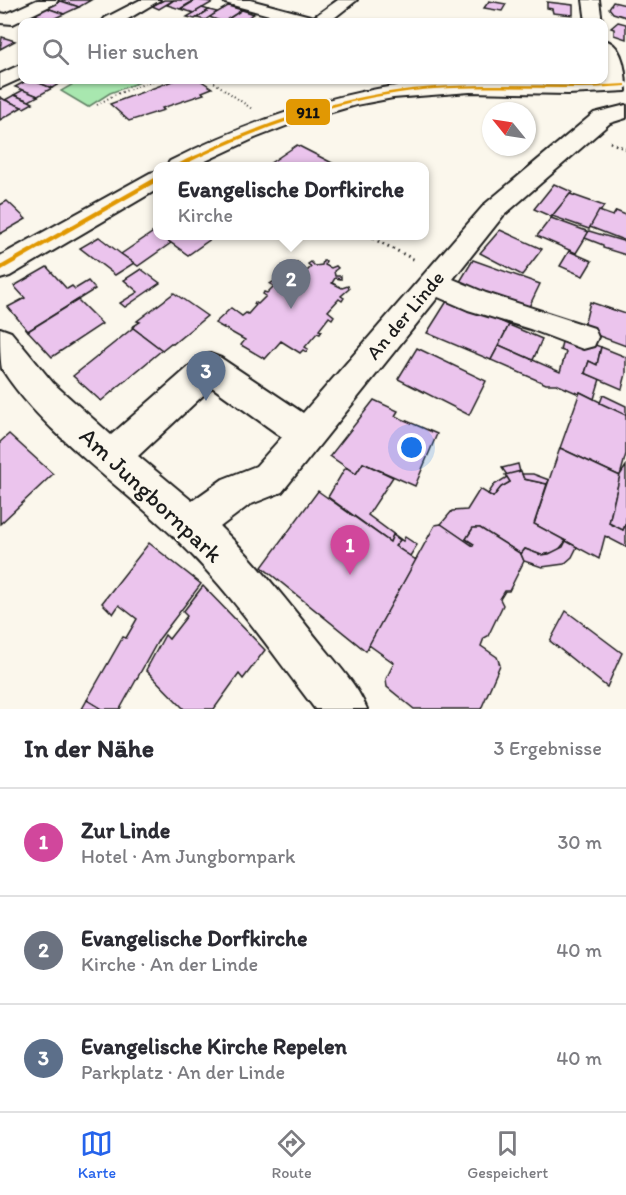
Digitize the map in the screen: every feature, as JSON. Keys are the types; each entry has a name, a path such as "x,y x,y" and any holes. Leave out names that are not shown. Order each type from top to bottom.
{"street":[{"path":"0,18 7,20 50,0"},
{"path":"120,18 152,0"},
{"path":"231,0 298,18"},
{"path":"324,18 349,0"},
{"path":"591,0 593,18"},
{"path":"187,162 270,123 332,104 360,88 422,89 470,86 624,94 614,74 611,52 608,49"},
{"path":"0,82 18,72"},
{"name":"An der Linde","path":"190,525 236,492 269,479 494,210 602,118 624,94"},
{"path":"0,269 153,181"},
{"path":"436,278 478,303 538,320 584,337"},
{"name":"Am Jungbornpark","path":"0,341 12,359 57,410 190,525 254,595 344,709"},
{"path":"111,458 210,368 306,434"}],"path":[{"path":"97,105 114,95 144,84"},
{"path":"216,84 270,123"},
{"path":"374,240 436,278"}],"green space":[{"path":"73,84 135,84 110,93 88,107 61,91"}],"building":[{"path":"91,0 79,7 61,1"},
{"path":"164,0 174,0 159,9 152,6"},
{"path":"174,0 195,0 180,9 167,5"},
{"path":"196,0 213,2 194,13 181,9"},
{"path":"61,1 79,7 64,14 47,8"},
{"path":"489,1 506,4 502,11 484,8"},
{"path":"547,2 573,5 573,15 553,13 552,9 547,8"},
{"path":"613,2 626,5 626,17 613,13 609,8"},
{"path":"228,6 242,10 229,18 209,17"},
{"path":"47,8 64,14 55,18 45,18 33,14"},
{"path":"202,8 209,10 197,18 187,17"},
{"path":"209,10 217,12 208,18 197,18"},
{"path":"242,10 254,14 247,18 230,18"},
{"path":"33,14 45,18 25,18"},
{"path":"618,22 626,24 626,39 614,35 614,29 611,28"},
{"path":"2,37 15,41 0,49"},
{"path":"21,84 42,84 52,88 38,96 15,87"},
{"path":"42,84 59,84 52,88"},
{"path":"164,84 206,84 212,88 202,92 204,94 162,108 164,110 129,121 110,104"},
{"path":"23,90 38,96 29,101 14,95"},
{"path":"14,95 33,103 24,108 5,100"},
{"path":"0,97 5,100 22,107 0,120"},
{"path":"297,145 330,162 272,162"},
{"path":"554,184 572,192 552,217 534,209"},
{"path":"570,194 604,206 589,229 552,216"},
{"path":"7,201 26,219 0,234 0,205"},
{"path":"599,211 613,216 616,211 626,215 626,241 590,227"},
{"path":"551,218 589,232 576,253 537,236"},
{"path":"500,230 542,249 522,275 480,253"},
{"path":"589,231 626,242 626,255 603,248 603,245 585,238"},
{"path":"153,232 153,240 167,240 171,243 138,266 121,254"},
{"path":"99,237 134,263 115,275 80,248"},
{"path":"167,240 209,240 188,255"},
{"path":"569,251 592,261 583,276 560,266"},
{"path":"473,260 540,284 526,313 458,285"},
{"path":"323,261 326,261 325,265 331,268 336,266 338,268 334,271 335,276 341,276 341,279 335,278 332,283 342,288 348,286 349,289 341,296 344,298 342,301 339,299 328,311 334,316 332,319 329,317 319,330 322,331 320,334 317,333 305,347 308,349 306,352 303,350 300,353 281,341 265,359 241,345 245,340 215,323 231,308 242,316 248,314 256,305 255,302 258,304 266,296 264,292 267,293 274,286 270,284 273,282 276,284 287,274 284,271 286,269 290,271 295,263 299,263 299,267 307,271 311,267 308,264 311,262 315,266 322,265"},
{"path":"47,267 67,289 72,286 75,289 88,281 95,289 28,331 8,307 25,298 14,286"},
{"path":"141,269 160,283 125,307 120,303 138,292 124,280"},
{"path":"174,293 207,316 173,344 171,343 162,350 132,327"},
{"path":"449,298 509,325 491,360 427,333"},
{"path":"78,300 102,324 52,357 28,331"},
{"path":"590,302 626,314 626,346 583,330"},
{"path":"509,325 542,339 533,360 499,345"},
{"path":"133,328 162,350 101,401 73,376"},
{"path":"564,334 601,347 597,365 589,361 585,373 600,379 594,399 556,384 546,384 491,360 499,345 560,372 566,352 560,350"},
{"path":"601,347 626,357 626,374 622,389 585,373 589,361 597,365"},
{"path":"417,348 486,381 469,415 398,379"},
{"path":"580,392 626,415 626,454 620,476 560,448"},
{"path":"603,395 626,406 626,415 600,403"},
{"path":"374,400 398,411 395,416 437,434 415,486 363,463 356,474 330,456"},
{"path":"9,434 53,474 0,524 0,442"},
{"path":"560,448 620,476 609,523 623,530 626,522 626,547 605,536 599,559 534,524"},
{"path":"363,463 393,477 368,515 403,541 405,537 417,545 410,556 395,546 400,540 393,535 390,542 328,497 344,470 347,468 356,474"},
{"path":"518,464 520,472 507,475 502,468"},
{"path":"626,466 626,522 623,530 609,523 620,475"},
{"path":"521,471 524,479 547,484 534,524 566,541 557,552 541,555 525,549 521,554 480,528 473,528 466,539 474,544 473,546 441,524 452,511 467,510 480,489 493,497 501,487 510,482 505,475"},
{"path":"522,474 533,474 549,480 547,484 524,479"},
{"path":"507,477 510,482 501,487 493,497 488,494 494,485"},
{"path":"318,491 390,542 393,535 400,540 395,546 416,560 366,651 262,567"},
{"path":"441,524 473,546 474,544 466,539 473,528 480,528 521,554 524,561 509,591 505,591 500,599 503,605 481,646 497,657 500,665 481,709 414,709 387,687 386,679 394,663 369,645 435,525"},
{"path":"566,541 577,547 572,557 564,564 542,567 524,561 521,554 525,549 541,555 549,554 563,547"},
{"path":"149,543 201,584 159,639 120,709 102,709 87,700 123,637 126,638 137,619 119,605 113,614 102,603"},
{"path":"203,586 265,650 243,679 239,674 214,709 184,709 146,670 165,635 169,639 187,616 183,612"},
{"path":"566,611 622,653 607,687 550,641"},
{"path":"87,700 102,709 82,709"}],"transit line":[{"name":"911","path":"186,162 270,125 302,114 334,104 400,91 434,88 626,85"},
{"name":"911","path":"0,269 153,181"}],"place":[{"name":"Evangelische Dorfkirche","path":"291,309"},
{"name":"Evangelische Kirche Repelen","path":"206,401"},
{"name":"Zur Linde","path":"350,575"}]}
